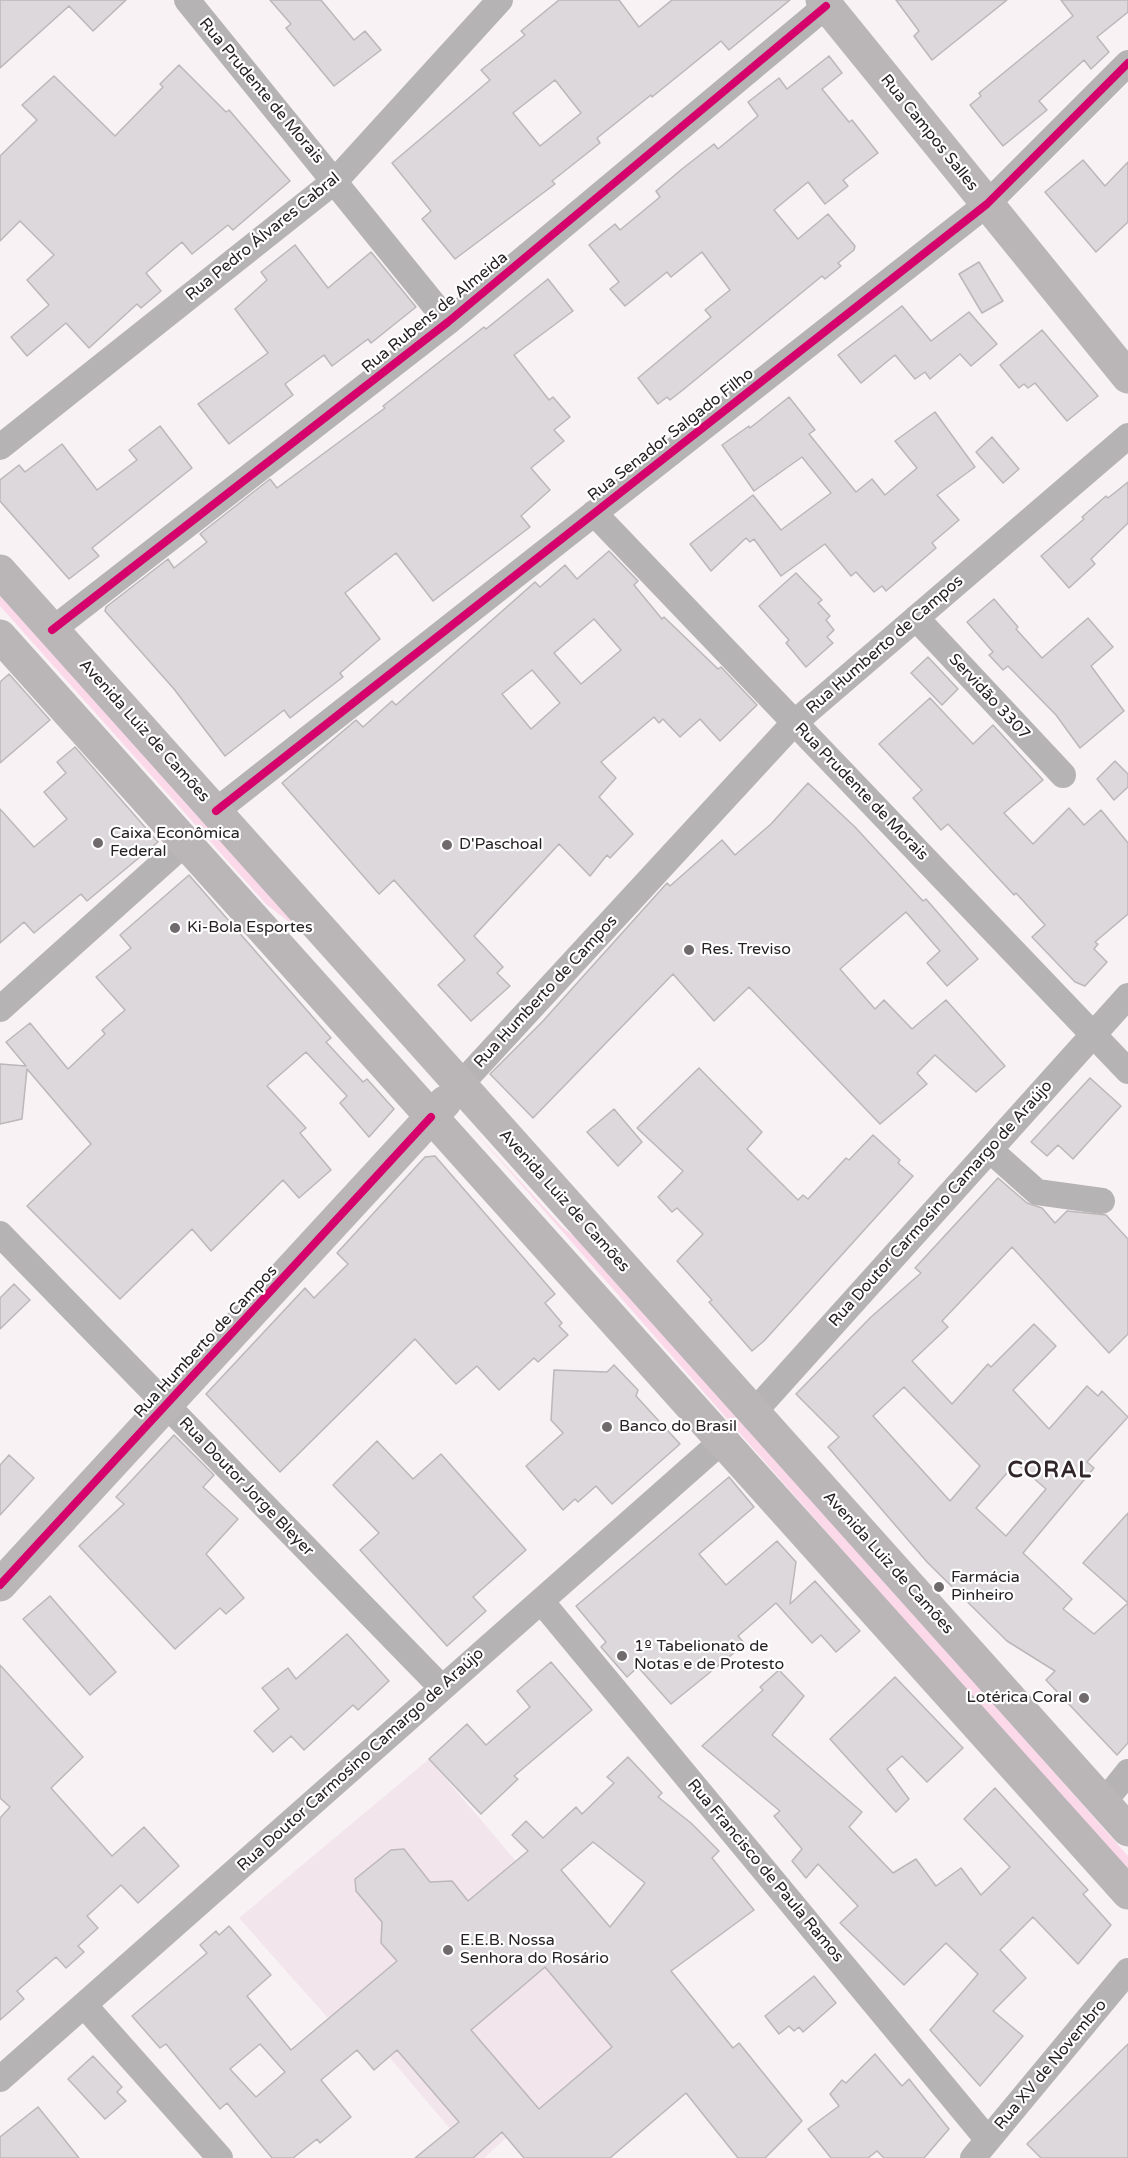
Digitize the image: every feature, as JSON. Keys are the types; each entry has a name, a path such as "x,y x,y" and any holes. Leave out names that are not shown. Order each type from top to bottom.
{"main road":[{"name":"Rua Campos Salles","path":"824,3 1128,377"},
{"name":"Avenida Luiz de Camões","path":"0,571 1128,1830"},
{"path":"0,636 1128,1893"},
{"name":"Rua Humberto de Campos","path":"0,1585 460,1085"}],"street":[{"name":"Rua Prudente de Morais","path":"187,0 336,180 448,322"},
{"name":"Rua Pedro Álvares Cabral","path":"0,447 336,180 500,0"},
{"name":"Rua Rubens de Almeida","path":"52,630 448,322 824,3"},
{"name":"Rua Senador Salgado Filho","path":"216,812 987,204 1128,63"},
{"name":"Rua Humberto de Campos","path":"460,1085 794,723 1128,436"},
{"name":"Rua Prudente de Morais","path":"594,513 1128,1071"},
{"name":"Servidão 3307","path":"916,618 1063,775"},
{"path":"0,1009 185,843"},
{"name":"Rua Doutor Carmosino Camargo de Araújo","path":"754,1412 1128,996"},
{"path":"990,1150 1037,1192 1102,1201"},
{"name":"Rua Doutor Jorge Bleyer","path":"0,1234 442,1688"},
{"name":"Rua Doutor Carmosino Camargo de Araújo","path":"0,2079 722,1441"},
{"name":"Rua Francisco de Paula Ramos","path":"541,1601 981,2149"},
{"path":"1104,1802 1128,1772"},
{"name":"Rua XV de Novembro","path":"981,2149 1128,1971"},
{"path":"84,2005 220,2158"}],"shaded area":[{"path":"0,587 306,935 266,904 0,606"},
{"path":"468,1124 562,1227 599,1256 1128,1856 1128,1875"},
{"name":"E.E.B. Nossa Senhora do Rosário","path":"429,1759 527,1874 549,1856 656,1982 615,2018 682,2097 610,2158 524,2158 506,2138 484,2158 475,2158 389,2057 374,2070 239,1918"}],"building":[{"path":"0,0 126,0 93,31 69,6 0,68"},
{"path":"270,0 321,0 354,40 365,31 381,50 334,86 286,28 291,24"},
{"path":"559,0 619,0 639,27 672,0 790,0 729,50 721,41 652,97 651,95 597,138 600,143 552,181 555,184 455,259 422,219 431,211 392,163 490,80 481,70 525,35 521,31","holes":["555,80 581,113 540,146 513,113"]},
{"path":"896,0 1007,0 932,60 914,36 919,31"},
{"path":"1061,0 1128,0 1128,12 1097,37 1109,52 1091,69 1084,60 1039,101 1047,110 1003,146 970,105 981,96 979,93 1073,16"},
{"path":"829,56 842,73 822,89 849,122 852,120 878,153 843,180 848,186 825,204 808,182 774,210 798,239 828,214 855,246 854,250 838,263 841,266 825,279 822,276 670,400 667,397 658,404 638,378 711,317 705,310 730,290 702,252 671,277 667,272 625,306 610,289 619,282 589,245 615,224 620,230 660,197 656,191 682,169 714,144 718,149 758,116 748,102 779,78 787,89"},
{"path":"179,65 226,112 229,110 290,181 233,230 228,225 192,254 182,242 146,273 161,291 141,308 137,304 89,348 66,323 27,356 11,337 49,305 27,280 54,255 20,221 0,241 0,156 37,120 22,105 54,76 115,136 163,87 160,84"},
{"path":"1083,160 1105,186 1128,162 1128,222 1096,252 1045,192"},
{"path":"295,245 328,288 371,252 416,307 371,343 368,339 332,366 324,355 285,384 293,395 229,444 198,404 268,353 235,309 267,280 261,272"},
{"path":"979,262 1003,301 982,313 959,274"},
{"path":"548,279 573,311 514,355 549,400 553,397 570,417 554,430 564,441 531,468 550,490 521,516 530,527 433,601 396,553 345,593 380,639 340,673 343,677 290,718 284,710 225,756 174,689 105,611 106,607 168,559 174,568 207,542 200,534 270,479 277,488 385,408 383,406 484,327 486,329"},
{"path":"902,306 931,341 969,312 997,344 971,366 960,354 930,379 925,372 915,379 895,355 861,383 838,355"},
{"path":"1042,330 1098,396 1067,421 1035,383 1028,388 1024,384 1019,388 1000,365"},
{"path":"789,397 815,430 809,434 856,492 872,479 885,495 917,468 895,441 935,412 975,467 937,495 959,520 932,543 936,548 886,591 882,586 874,592 856,572 851,576 825,544 781,576 754,539 750,542 746,538 711,571 690,544 753,495 781,530 831,493 802,457 754,491 722,445 749,426 750,428"},
{"path":"160,426 192,468 92,548 99,556 69,579 0,501 0,480 19,465 25,472 62,444 97,490 137,460 129,450"},
{"path":"992,437 1019,469 1003,483 976,452"},
{"path":"1128,482 1128,523 1091,559 1095,564 1069,588 1041,556 1084,519 1082,517 1106,496 1108,498"},
{"path":"609,551 638,581 634,585 662,619 664,617 718,669 721,667 757,705 720,741 700,719 680,737 663,719 659,723 654,717 601,762 616,778 599,797 633,834 610,858 607,855 590,876 559,844 474,936 503,967 497,973 510,986 471,1021 438,985 465,960 394,880 379,894 282,783 356,720 363,727 392,701 396,705 535,582 540,587 565,565 577,579","holes":["594,619 621,650 581,684 554,653","532,670 560,703 531,729 502,694"]},
{"path":"796,573 822,600 818,603 830,616 826,620 834,630 827,637 833,643 806,667 786,643 789,640 759,606"},
{"path":"994,599 1018,627 1016,629 1042,658 1088,618 1113,647 1091,666 1124,711 1080,748 1056,715 1008,666 1003,670 989,655 993,652 967,622"},
{"path":"928,657 958,689 942,705 911,673"},
{"path":"9,674 50,720 0,763 0,682"},
{"path":"930,698 973,744 993,725 1043,780 1004,813 1033,844 1069,808 1084,825 1101,810 1128,843 1128,914 1095,942 1098,944 1094,949 1107,962 1085,986 1075,982 1032,937 1045,925 1016,893 1014,895 948,824 941,830 913,798 922,790 879,744"},
{"path":"75,747 158,842 87,901 81,894 34,933 24,922 0,943 0,809 34,847 67,819 44,792 66,773 57,762"},
{"path":"1115,761 1128,774 1128,787 1114,800 1097,779"},
{"path":"808,783 855,827 923,901 926,899 978,959 947,986 927,963 940,951 906,912 840,969 875,1009 884,1000 912,1029 946,1000 1005,1066 976,1092 935,1055 917,1073 927,1084 880,1124 749,987 714,1021 673,974 533,1118 490,1074 543,1021 667,883 670,886 722,840 735,855 771,824"},
{"path":"189,875 331,1038 326,1042 363,1082 367,1079 394,1109 369,1137 340,1103 347,1096 306,1052 267,1086 306,1128 300,1133 331,1170 299,1198 283,1180 211,1251 192,1229 120,1299 27,1206 91,1144 27,1069 22,1119 0,1124 0,1064 26,1066 6,1042 30,1023 68,1069 105,1034 102,1030 125,1010 96,977 131,948 120,935"},
{"path":"699,1068 762,1132 747,1149 798,1200 803,1195 808,1199 846,1158 849,1160 873,1135 900,1160 898,1163 913,1176 764,1341 752,1351 709,1302 712,1300 677,1261 703,1234 677,1208 672,1212 658,1197 683,1171 637,1128"},
{"path":"1090,1078 1121,1106 1073,1159 1058,1145 1047,1156 1031,1142"},
{"path":"614,1109 642,1142 618,1166 587,1132"},
{"path":"435,1156 555,1294 545,1303 562,1323 559,1326 568,1335 538,1362 534,1358 499,1390 477,1366 456,1384 415,1339 280,1472 206,1394 305,1288 314,1298 348,1264 337,1253 425,1157"},
{"path":"998,1178 1027,1203 1042,1208 1055,1223 1067,1211 1106,1215 1128,1239 1128,1334 1109,1353 1012,1247 942,1321 948,1327 912,1361 952,1404 988,1364 991,1367 1034,1324 1056,1346 1013,1390 1049,1429 1087,1386 1098,1396 1102,1391 1128,1417 1087,1462 1094,1468 1023,1553 1072,1599 1063,1609 1094,1634 1128,1603 1128,1743 1117,1755 1046,1680 1055,1671 1007,1641 927,1562 828,1447 839,1437 796,1394 871,1317 921,1273 915,1268","holes":["904,1387 980,1466 950,1501 873,1416","1016,1463 1046,1489 1006,1536 976,1508"]},
{"path":"14,1284 30,1300 0,1329 0,1298"},
{"path":"614,1365 638,1390 636,1396 680,1444 612,1504 596,1486 578,1502 575,1499 563,1510 526,1466 563,1433 551,1420 554,1370 607,1372"},
{"path":"174,1435 214,1475 203,1487 238,1519 206,1554 244,1598 226,1614 220,1608 175,1649 79,1546 124,1504 116,1497"},
{"path":"377,1441 413,1479 441,1454 526,1550 473,1597 486,1611 447,1646 360,1550 379,1533 333,1485"},
{"path":"9,1455 34,1478 0,1515 0,1465"},
{"path":"729,1477 754,1507 699,1554 726,1585 777,1541 796,1562 790,1604 815,1581 860,1631 836,1652 821,1635 812,1643 776,1603 738,1636 745,1644 671,1704 638,1667 627,1677 601,1647 606,1642 576,1606"},
{"path":"1128,1513 1128,1603 1083,1563"},
{"path":"50,1596 116,1672 90,1695 23,1619"},
{"path":"347,1634 389,1681 358,1710 353,1705 304,1750 291,1736 273,1752 254,1731 279,1709 262,1688 288,1668 296,1679"},
{"path":"551,1662 592,1710 514,1776 518,1779 481,1814 429,1759 467,1724 486,1745 530,1707 517,1691"},
{"path":"0,1665 83,1757 51,1788 112,1856 144,1827 179,1866 138,1903 121,1885 87,1916 98,1928 78,1946 84,1952 66,1968 56,1957 17,1991 24,1999 0,2020 0,1818 10,1807 0,1798"},
{"path":"779,1670 804,1696 772,1735 862,1812 849,1827 893,1873 916,1859 936,1886 961,1868 981,1895 1010,1867 964,1819 995,1788 1088,1890 1083,1894 1111,1925 1078,1964 1033,1917 1000,1950 1026,1978 993,2011 1023,2036 980,2086 930,2030 978,1974 946,1943 904,1985 840,1923 858,1906 818,1864 806,1878 792,1861 802,1849 774,1816 780,1811 702,1746 763,1690 760,1687"},
{"path":"895,1677 963,1748 927,1782 902,1756 887,1769 909,1799 896,1812 830,1739"},
{"path":"628,1757 662,1793 658,1797 691,1823 719,1851 712,1858 754,1910 671,1971 733,2048 739,2043 802,2121 765,2158 738,2158 686,2093 610,2158 524,2158 502,2132 473,2158 415,2158 459,2122 397,2050 374,2070 357,2050 321,2080 351,2117 320,2143 317,2139 293,2158 272,2158 227,2103 220,2109 166,2044 160,2048 132,2016 207,1953 200,1945 216,1931 219,1935 229,1926 271,1975 247,1996 291,2050 397,1961 381,1943 382,1922 356,1891 355,1879 391,1850 404,1849 430,1882 452,1881 468,1901 528,1851 512,1835 526,1821 543,1838 576,1807 582,1814 614,1783 607,1777","holes":["593,1842 645,1883 610,1927 561,1870","545,1967 612,2047 539,2109 471,2030","260,2044 285,2072 256,2097 230,2069"]},
{"path":"814,1976 836,2003 803,2032 799,2027 794,2031 789,2026 779,2034 765,2016"},
{"path":"1128,2044 1128,2158 1041,2158 1027,2144"},
{"path":"875,2054 902,2086 909,2079 949,2129 924,2158 884,2158 877,2151 868,2158 831,2158 808,2129 839,2106 830,2094 842,2080 846,2083"},
{"path":"93,2056 122,2087 117,2092 126,2101 105,2119 68,2079"},
{"path":"38,2107 79,2158 0,2158 0,2137"}],"cycle path":[{"path":"52,630 448,322 826,6"},
{"path":"216,811 987,204 1128,63"},
{"path":"0,1585 431,1117"}],"place":[{"name":"Caixa Econômica Federal","path":"98,843"},
{"name":"D'Paschoal","path":"447,845"},
{"name":"Ki-Bola Esportes","path":"175,928"},
{"name":"Res. Treviso","path":"689,950"},
{"name":"Banco do Brasil","path":"607,1427"},
{"name":"Farmácia Pinheiro","path":"939,1587"},
{"name":"1º Tabelionato de Notas e de Protesto","path":"622,1656"},
{"name":"Lotérica Coral","path":"1084,1698"},
{"name":"E.E.B. Nossa Senhora do Rosário","path":"448,1950"}],"district":[{"name":"CORAL","path":"1050,1471"}]}
